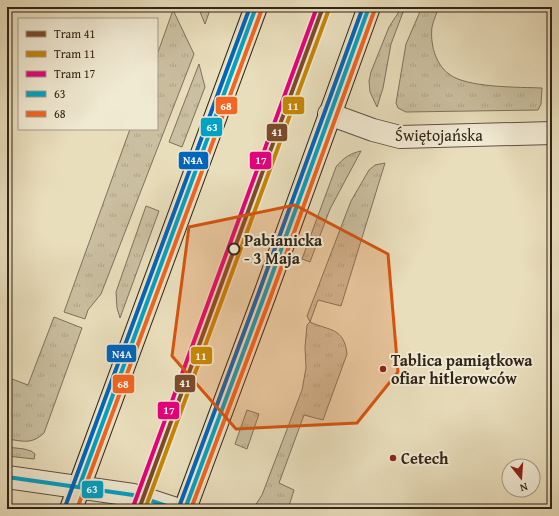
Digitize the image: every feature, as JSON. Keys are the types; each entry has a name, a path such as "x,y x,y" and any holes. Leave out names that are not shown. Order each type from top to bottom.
{"main road":[{"path":"71,509 256,7"},
{"path":"185,509 369,7"}],"street":[{"name":"Świętojańska","path":"329,114 373,130 400,137 552,133"},
{"path":"7,477 133,495 176,509"}],"highlighted area":[{"path":"295,205 388,254 398,372 357,423 236,429 172,356 189,227"}],"green space":[{"path":"198,7 211,7 205,24"},
{"path":"402,7 405,7 391,44 383,88 377,107 370,92 369,81 371,72 389,27"},
{"path":"422,7 439,7 433,25 432,40 434,53 444,70 457,79 467,82 493,86 542,88 541,104 538,110 406,112 398,108 396,103 406,44"},
{"path":"173,10 194,54 101,294 88,310 85,319 64,312 130,130 158,130 158,52"},
{"path":"199,64 205,87 182,147 169,142"},
{"path":"361,151 330,209 310,262 302,259 336,167 347,156"},
{"path":"385,163 341,306 318,300 310,322 307,316 351,201 369,170 375,165"},
{"path":"146,206 159,211 120,318 117,308 116,292"},
{"path":"54,317 82,328 44,433 31,441 7,439 8,382 12,379 28,385"},
{"path":"310,322 339,334 343,339 347,354 323,420 304,415 279,483 294,490 288,509 253,509 262,495 302,390 306,368 305,347 307,325"},
{"path":"247,410 259,414 247,449 235,444"},
{"path":"7,447 31,451 35,454 34,459 7,456"}],"tram line":[{"name":"17","path":"133,507 317,7"},
{"name":"41","path":"139,509 323,7"},
{"name":"11","path":"145,509 329,9"}],"transit line":[{"name":"N4A","path":"65,507 250,7"},
{"name":"63","path":"79,487 256,7"},
{"name":"N4A","path":"179,507 363,7"},
{"name":"63","path":"185,509 369,7"},
{"name":"68","path":"77,509 262,9"},
{"name":"68","path":"191,509 271,296 375,9"},
{"name":"63","path":"7,477 133,495 176,509"}],"place":[{"name":"Pabianicka - 3 Maja","path":"234,249"},
{"name":"Tablica pamiątkowa ofiar hitlerowców","path":"383,369"},
{"name":"Cetech","path":"393,458"}]}
